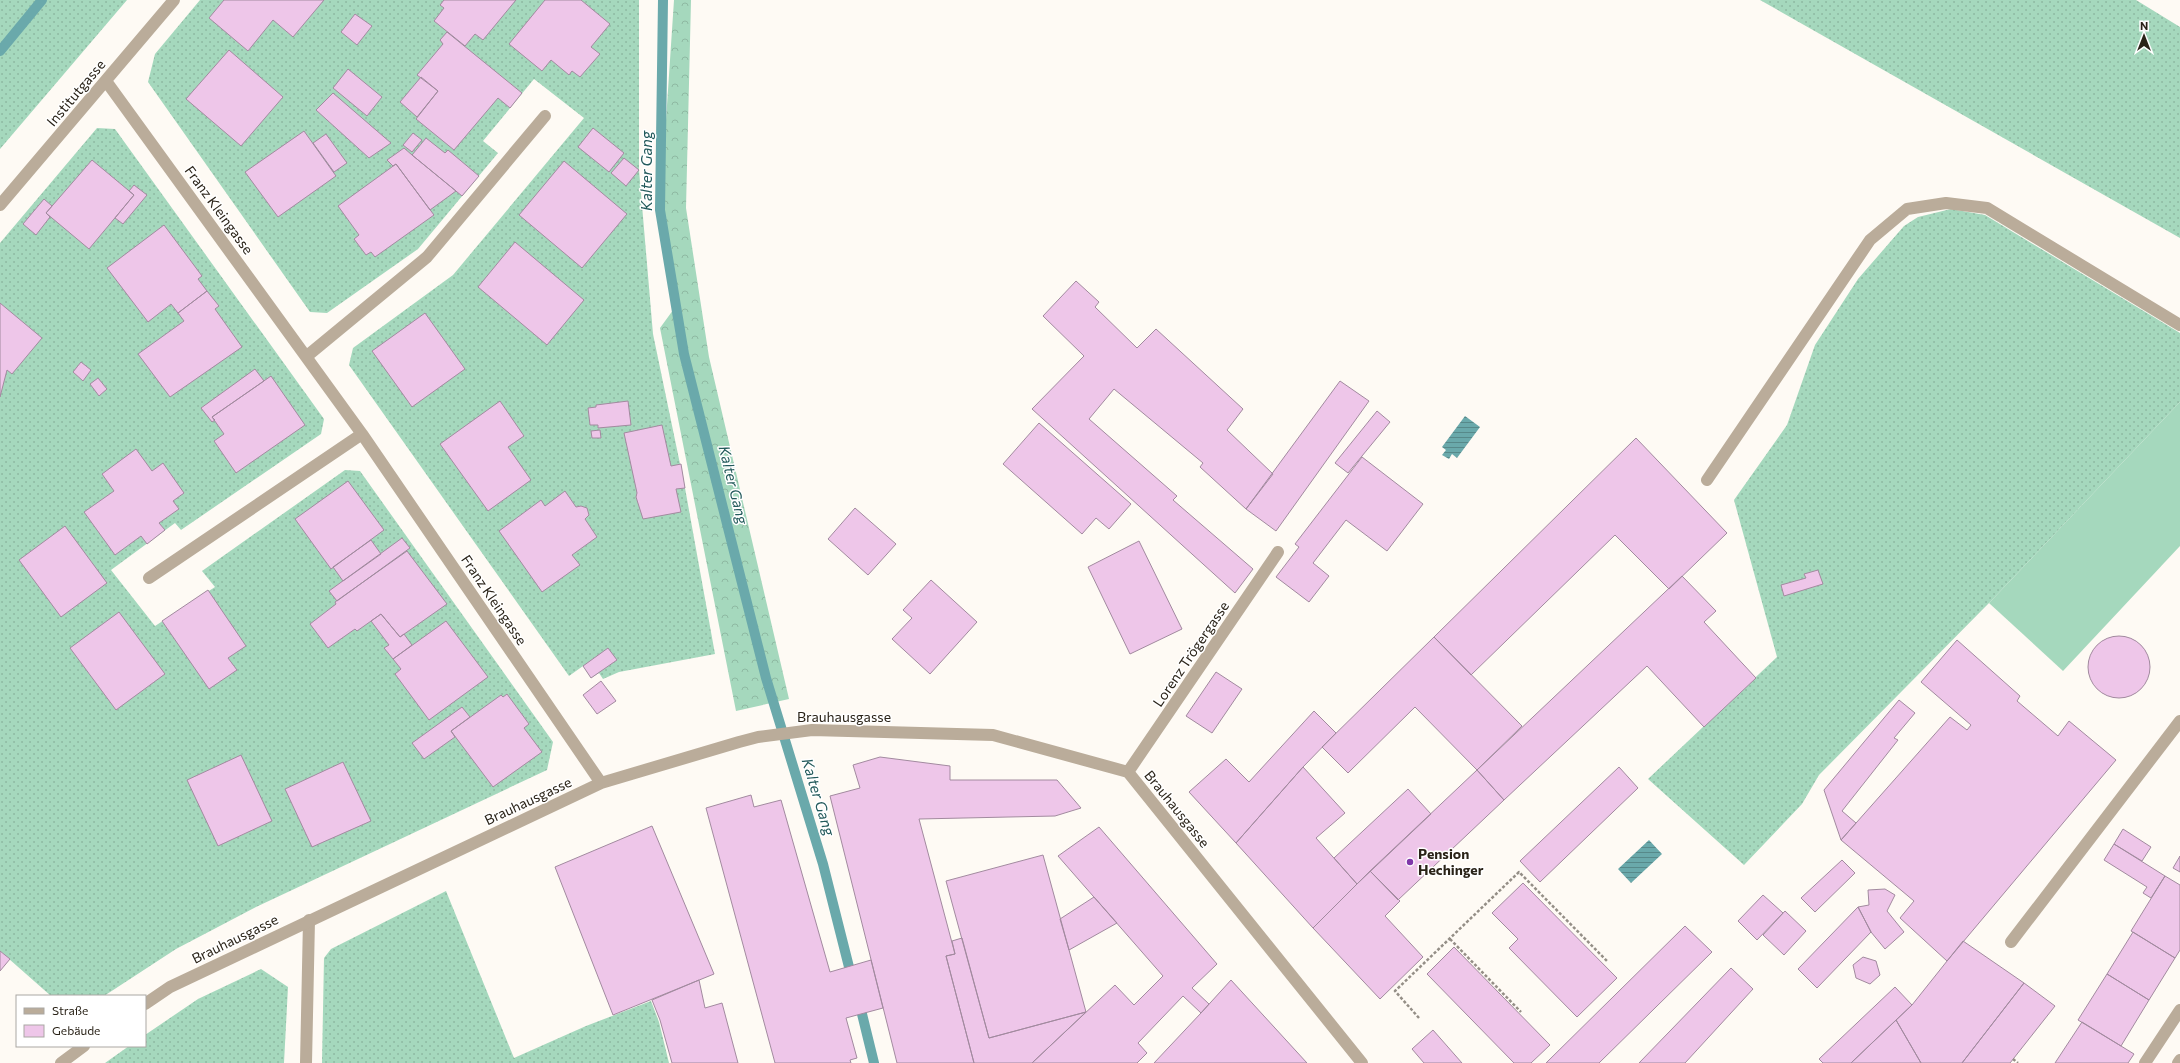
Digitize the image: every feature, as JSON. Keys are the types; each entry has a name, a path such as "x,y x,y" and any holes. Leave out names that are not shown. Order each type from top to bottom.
{"street":[{"name":"Institutgasse","path":"0,205 174,0"},
{"name":"Franz Kleingasse","path":"106,81 307,356 601,783"},
{"path":"307,356 428,257 545,116"},
{"path":"1706,480 1870,240 1907,209 1946,203 1987,208 2180,325"},
{"path":"149,578 362,434"},
{"name":"Lorenz Trögergasse","path":"1128,772 1278,552"},
{"path":"2011,942 2180,721"},
{"name":"Brauhausgasse","path":"146,1003 170,987 308,920 601,783 758,737 812,730 993,735 1128,772 1362,1063"},
{"path":"306,1063 308,920"},
{"path":"2145,1063 2180,1010"},
{"path":"62,1063 83,1047"}],"path":[{"path":"1418,1018 1395,991 1519,872 1606,961"},
{"path":"1450,939 1521,1012"},
{"path":"2013,1059 2018,1063"}],"green space":[{"path":"0,0 127,0 0,149"},
{"path":"200,0 639,0 639,170 653,334 685,488 715,654 619,672 603,679 599,673 591,678 583,666 569,676 349,365 353,348 453,275 584,118 534,79 483,141 498,153 418,249 327,313 310,312 148,82 155,54"},
{"path":"674,0 691,0 686,208 709,357 789,699 736,711 660,328 676,306 660,210"},
{"path":"1760,0 2136,0 2180,27 2180,238"},
{"path":"97,128 115,129 324,419 321,434 181,530 175,523 111,570 155,626 215,587 202,571 345,470 360,471 553,742 547,770 256,907 176,949 106,995 50,995 0,951 0,243"},
{"path":"1951,209 1985,215 2180,333 2180,402 1989,603 1819,775 1802,804 1744,865 1648,779 1777,657 1734,500 1787,425 1815,345 1858,279 1904,226 1918,217"},
{"path":"2180,402 2180,546 2063,671 1989,603"},
{"path":"446,891 514,1058 586,1026 651,1001 659,1022 669,1063 322,1063 324,958 331,949"},
{"path":"261,969 288,987 284,1063 105,1063 128,1047 146,1047 146,1034 198,999"}],"water":[{"path":"1465,416 1480,427 1457,458 1452,454 1449,459 1442,455 1446,450 1442,447"},
{"path":"1649,840 1662,854 1631,883 1618,869"}],"building":[{"path":"224,0 324,0 293,37 273,20 248,51 209,18"},
{"path":"444,0 516,0 483,40 475,34 465,46 434,21 444,8 440,5"},
{"path":"545,0 581,0 610,24 591,47 600,54 580,77 572,71 569,75 551,60 542,71 509,44"},
{"path":"355,14 372,26 357,45 341,32"},
{"path":"447,32 522,93 510,108 498,98 454,150 416,119 438,91 417,75 443,44 440,40"},
{"path":"229,50 283,97 241,146 186,99"},
{"path":"348,69 382,97 367,116 333,88"},
{"path":"421,77 438,91 417,117 400,102"},
{"path":"333,93 391,143 369,158 316,110"},
{"path":"593,128 624,153 609,172 578,147"},
{"path":"304,131 336,176 278,217 245,172"},
{"path":"413,133 422,140 412,152 403,145"},
{"path":"326,134 347,163 334,172 313,143"},
{"path":"426,138 445,153 448,150 479,176 462,196 412,155"},
{"path":"404,148 456,191 430,210 396,164 393,166 387,160"},
{"path":"624,158 639,170 626,186 611,173"},
{"path":"92,160 134,195 89,249 46,213"},
{"path":"564,161 627,214 582,268 519,215"},
{"path":"396,164 434,215 375,257 371,252 366,255 354,239 359,235 338,206"},
{"path":"134,185 147,195 123,224 115,218 134,195 129,191"},
{"path":"44,199 52,206 46,213 50,217 36,235 23,224"},
{"path":"164,225 202,276 198,279 207,291 178,313 171,304 148,322 107,268"},
{"path":"515,242 584,300 547,345 478,287"},
{"path":"1076,281 1099,302 1095,307 1137,348 1156,329 1243,409 1227,430 1273,474 1246,509 1200,467 1203,463 1114,389 1089,419 1177,496 1173,500 1253,569 1235,593 1032,409 1084,356 1043,316"},
{"path":"207,291 219,306 215,309 242,347 170,397 138,354 184,321 178,313"},
{"path":"0,303 42,338 12,374 7,370 0,397"},
{"path":"425,313 465,369 412,407 372,351"},
{"path":"81,362 91,370 83,381 73,372"},
{"path":"255,369 264,381 212,417 215,420 212,422 201,408"},
{"path":"271,376 305,425 236,473 214,441 224,434 212,417"},
{"path":"98,378 107,389 99,396 90,384"},
{"path":"1340,381 1369,401 1276,531 1246,509"},
{"path":"500,401 524,436 508,447 531,480 488,511 440,444"},
{"path":"628,401 631,425 598,428 598,425 590,425 588,408 596,407 596,405"},
{"path":"1377,411 1390,422 1348,473 1335,463"},
{"path":"1039,423 1131,504 1109,529 1096,518 1082,534 1003,464"},
{"path":"662,425 671,466 681,464 685,488 676,489 681,512 643,519 636,497 637,493 624,433"},
{"path":"600,430 601,438 592,438 591,431"},
{"path":"1636,438 1727,533 1669,589 1615,535 1471,675 1434,637"},
{"path":"136,449 152,471 163,463 184,493 173,501 179,509 159,523 165,530 147,544 141,536 115,555 84,512 114,491 102,474"},
{"path":"1362,457 1423,504 1387,551 1346,520 1313,563 1329,576 1309,602 1276,577 1299,547 1295,544"},
{"path":"348,481 384,530 331,569 295,519"},
{"path":"565,491 576,507 581,506 587,508 589,515 585,519 597,537 572,555 580,565 542,592 499,531 541,500 545,506"},
{"path":"855,508 896,544 868,575 828,539"},
{"path":"65,526 107,583 61,617 19,560"},
{"path":"402,538 410,548 337,601 329,591"},
{"path":"371,540 381,554 343,581 333,567"},
{"path":"1139,541 1182,629 1130,654 1088,567"},
{"path":"407,551 447,604 400,637 381,614 357,631 355,629 328,648 310,624 336,604 335,602"},
{"path":"1818,570 1823,584 1784,596 1781,585 1806,578 1804,574"},
{"path":"1682,576 1716,611 1704,622 1756,678 1704,727 1647,666 1504,800 1477,770"},
{"path":"931,580 977,622 930,674 892,639 912,618 903,610"},
{"path":"208,590 246,646 228,658 237,670 209,689 162,621"},
{"path":"119,612 165,674 116,710 70,648"},
{"path":"381,614 400,637 404,634 412,645 393,659 384,648 389,645 371,621"},
{"path":"446,621 488,677 429,720 395,674 401,669 393,659"},
{"path":"2113,636 2125,636 2141,645 2148,655 2150,667 2148,679 2141,689 2125,698 2113,698 2102,693 2093,684 2088,673 2088,661 2093,650 2102,641"},
{"path":"1434,637 1522,726 1477,770 1415,707 1348,773 1322,747"},
{"path":"1957,640 2020,696 2017,701 2058,736 2069,721 2116,760 1947,961 1900,918 1914,901 1841,840 1950,717 1967,730 1971,725 1921,682"},
{"path":"608,648 617,660 591,678 583,666"},
{"path":"1216,672 1242,689 1212,733 1186,716"},
{"path":"601,681 616,701 597,714 583,695"},
{"path":"507,694 529,724 524,728 542,752 493,787 451,731 501,695 503,697"},
{"path":"1899,700 1915,713 1894,738 1898,740 1842,811 1856,823 1841,840 1824,790"},
{"path":"462,707 470,717 451,731 455,737 424,759 412,743"},
{"path":"1314,711 1336,733 1303,767 1236,843 1189,792 1226,759 1249,782"},
{"path":"241,755 272,821 218,846 187,780"},
{"path":"880,757 950,766 950,780 1057,780 1081,808 1055,816 919,819 955,954 946,956 974,1063 897,1063 830,796 860,788 853,765"},
{"path":"343,762 371,821 312,847 285,789"},
{"path":"1303,767 1345,813 1316,838 1357,884 1313,928 1236,843"},
{"path":"1619,767 1638,788 1540,882 1520,861"},
{"path":"1477,770 1504,800 1398,900 1370,871"},
{"path":"1408,789 1431,814 1357,884 1334,858"},
{"path":"751,795 754,807 781,800 830,972 871,960 883,1008 846,1018 857,1058 850,1060 851,1063 775,1063 706,808"},
{"path":"652,826 714,974 613,1015 555,867"},
{"path":"1099,827 1217,964 1192,988 1209,1004 1201,1013 1183,996 1138,1043 1147,1053 1137,1063 1032,1063 1115,985 1134,1005 1163,976 1058,856"},
{"path":"2123,829 2151,847 2142,861 2114,844"},
{"path":"2114,844 2165,876 2151,898 2143,893 2147,887 2104,860"},
{"path":"1043,855 1086,1012 989,1038 946,881"},
{"path":"2180,856 2180,872 2173,868"},
{"path":"1842,860 1855,873 1815,912 1801,898"},
{"path":"1370,871 1400,901 1385,916 1423,957 1380,999 1313,928"},
{"path":"2165,876 2180,885 2180,950 2175,958 2131,931"},
{"path":"1523,883 1617,978 1577,1017 1509,948 1518,939 1492,913"},
{"path":"1885,889 1895,895 1887,911 1904,932 1885,949 1871,932 1858,907 1869,905 1868,890"},
{"path":"1763,895 1783,913 1757,940 1738,921"},
{"path":"1094,897 1117,923 1069,950 1060,919"},
{"path":"1858,907 1871,932 1817,988 1798,969"},
{"path":"1785,911 1806,931 1784,955 1763,935"},
{"path":"1685,926 1712,952 1599,1063 1546,1063"},
{"path":"2133,932 2175,958 2149,1000 2107,974"},
{"path":"962,938 989,1038 1086,1012 1032,1063 974,1063 946,956 955,954 952,941"},
{"path":"1963,941 2024,983 1962,1063 1921,1063 1896,1020 1912,1005"},
{"path":"1454,947 1550,1045 1531,1063 1514,1063 1427,974"},
{"path":"0,951 10,959 0,971"},
{"path":"1863,957 1876,961 1880,975 1870,984 1856,978 1853,965"},
{"path":"1731,968 1753,989 1685,1063 1639,1063"},
{"path":"2107,974 2149,1000 2121,1046 2078,1020"},
{"path":"699,980 705,1008 722,1003 738,1063 672,1063 660,1020 652,1000"},
{"path":"1231,980 1307,1063 1154,1063 1201,1013"},
{"path":"2024,983 2055,1006 2010,1063 1962,1063"},
{"path":"1895,987 1912,1005 1851,1063 1823,1063 1819,1059"},
{"path":"1896,1020 1921,1063 1851,1063"},
{"path":"2082,1022 2134,1054 2128,1063 2055,1063"},
{"path":"1433,1030 1462,1063 1424,1063 1412,1049"}],"waterway":[{"path":"0,51 42,0"},
{"name":"Kalter Gang","path":"663,0 660,210 684,354 766,678 823,864 849,967"},
{"name":"Kalter Gang","path":"862,1014 874,1063"}],"place":[{"name":"Pension Hechinger","path":"1410,862"}]}
